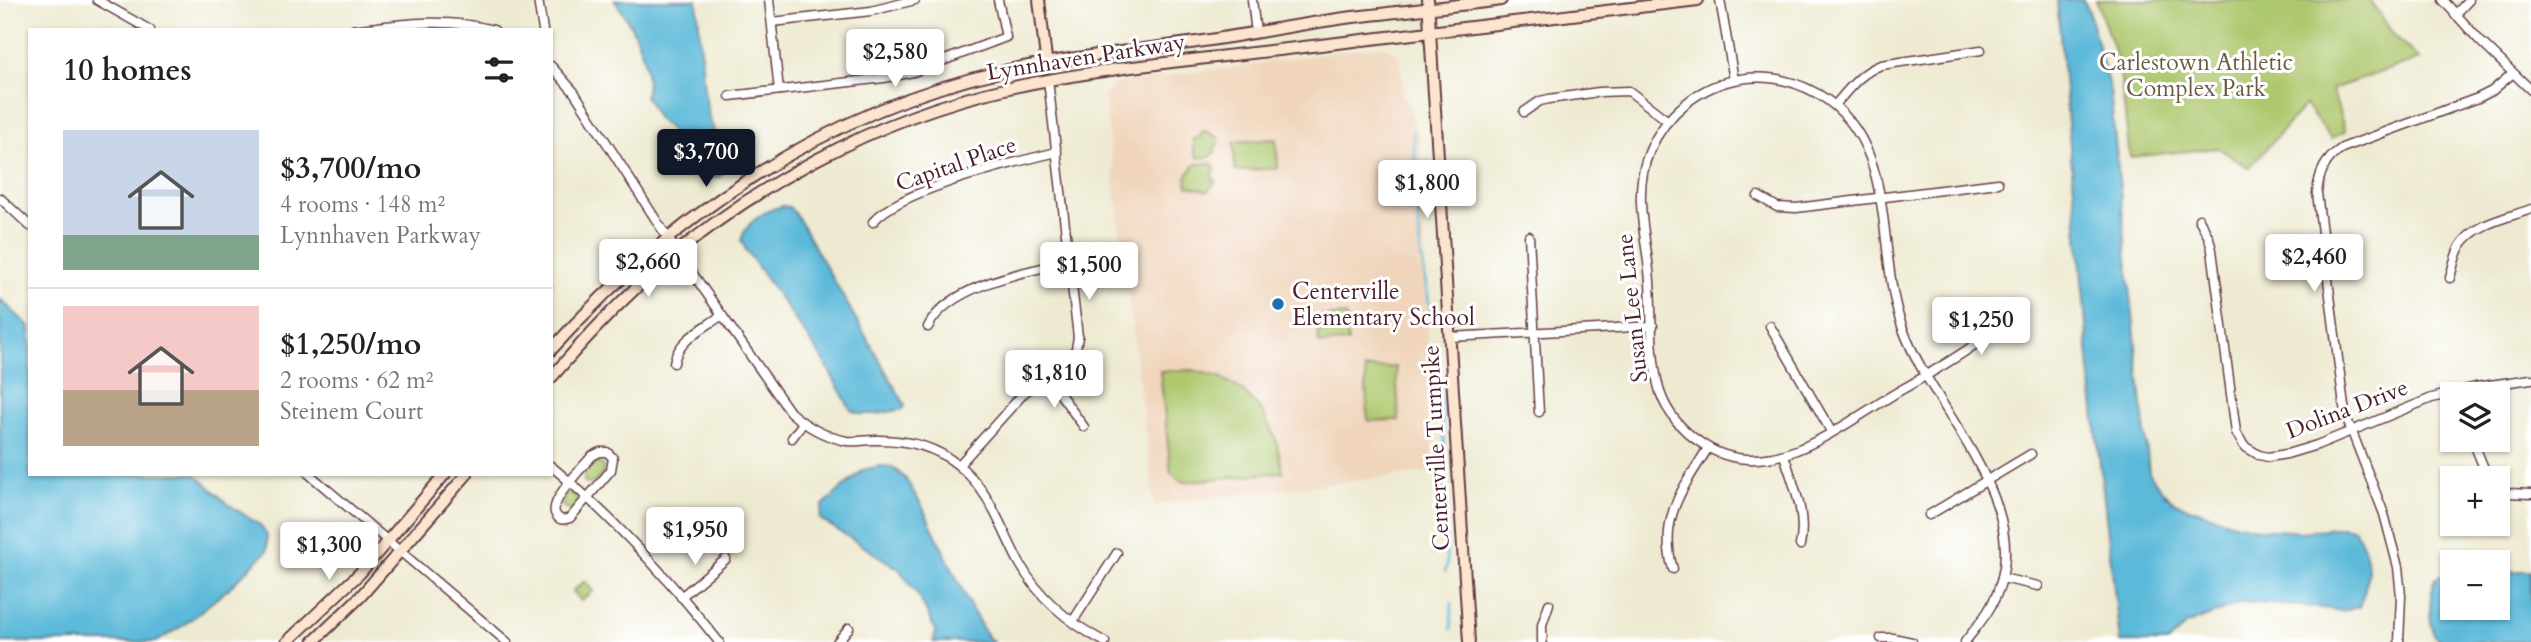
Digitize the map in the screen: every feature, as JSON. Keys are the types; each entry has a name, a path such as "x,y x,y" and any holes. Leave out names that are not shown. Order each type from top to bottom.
{"main road":[{"path":"1038,0 1048,80"},
{"name":"Lynnhaven Parkway","path":"553,348 612,285 667,237 722,198 775,163 852,124 908,101 1002,71 1046,63 1256,33 1428,4 1501,0"},
{"name":"Lynnhaven Parkway","path":"553,375 624,299 711,227 769,188 861,139 958,102 1008,88 1110,70 1698,0"},
{"name":"Centerville Turnpike","path":"1428,4 1469,642"},
{"path":"287,642 346,587 443,476"},
{"path":"313,642 353,604 465,476"}],"street":[{"path":"97,0 146,28"},
{"path":"538,0 543,28"},
{"path":"769,0 779,90"},
{"path":"772,22 871,11 915,0"},
{"path":"730,96 884,78 913,72 1004,39 1006,33 998,0"},
{"path":"1252,0 1256,33"},
{"path":"1720,0 1734,80"},
{"path":"2443,0 2531,90"},
{"path":"2455,15 2469,0"},
{"path":"399,27 456,22 484,28"},
{"path":"1835,105 1861,75 1881,65 1981,50"},
{"path":"553,68 573,92 667,237 790,412 817,432 846,441 902,441 920,445 937,451 959,465 981,488 1030,580 1041,595 1105,642"},
{"path":"2399,642 2401,596 2393,542 2345,414 2316,193 2327,160 2342,148 2478,98 2492,91 2513,73"},
{"name":"Susan Lee Lane","path":"1965,642 1990,608 2001,578 2005,536 1996,499 1988,480 1925,375 1907,340 1896,310 1873,163 1855,126 1835,105 1810,89 1794,83 1764,78 1734,80 1708,89 1693,98 1668,121 1650,150 1640,183 1641,215 1649,257 1656,369 1663,398 1685,431 1724,456 1749,460 1784,455 1806,446 1925,375 2001,327 2011,313"},
{"path":"959,465 1008,408 1072,356 1078,340 1048,80"},
{"path":"1524,112 1549,99 1620,90 1636,95 1668,121"},
{"name":"Capital Place","path":"873,222 887,208 940,186 1057,152"},
{"path":"1758,196 1769,204 1782,208 1998,183"},
{"path":"0,198 28,224"},
{"path":"2450,278 2457,253 2467,238 2482,228 2531,209"},
{"name":"Dolina Drive","path":"2199,219 2212,250 2236,432 2251,452 2268,457 2302,450 2440,396"},
{"path":"1529,236 1539,412"},
{"path":"928,327 939,311 966,293 1024,272 1069,262"},
{"path":"674,363 682,344 722,315"},
{"path":"1450,337 1653,326"},
{"path":"1770,326 1831,431"},
{"path":"1047,376 1084,427"},
{"name":"Dolina Drive","path":"2510,383 2531,379"},
{"path":"792,438 803,423"},
{"path":"1673,569 1667,539 1670,517 1679,496 1708,448"},
{"path":"607,452 613,458 613,466 589,498 570,518 564,520 554,513 555,502 592,456 607,452"},
{"path":"1929,515 2031,454"},
{"path":"1784,455 1802,515 1803,533 1800,545"},
{"path":"553,468 589,498 719,642"},
{"path":"311,476 507,642"},
{"path":"2510,493 2531,494"},
{"path":"1073,621 1116,553"},
{"path":"681,597 726,559"},
{"path":"2001,578 2038,586"},
{"path":"1542,642 1542,625 1549,604"},
{"path":"837,642 849,628"},
{"path":"1881,638 1912,642"}],"shaded area":[{"name":"Centerville Elementary School","path":"1380,46 1390,49 1401,59 1403,94 1420,136 1433,471 1154,505 1104,96 1115,84"}],"green space":[{"name":"Carlestown Athletic Complex Park","path":"2096,0 2370,0 2393,34 2419,59 2332,89 2345,131 2331,139 2305,105 2249,168 2218,148 2130,157 2119,64"},
{"path":"1205,131 1219,138 1219,144 1215,146 1215,152 1210,157 1198,158 1194,150 1194,139"},
{"path":"1276,139 1278,168 1235,171 1234,142"},
{"path":"1211,163 1215,167 1212,178 1216,181 1208,191 1188,186 1186,176 1196,164"},
{"path":"1346,315 1348,342 1319,344 1317,317"},
{"path":"1396,367 1399,420 1368,421 1365,369"},
{"path":"1192,370 1220,377 1243,391 1263,413 1276,440 1283,472 1183,482 1171,473 1160,371"},
{"path":"597,462 603,465 603,473 594,483 586,484 586,470"},
{"path":"569,493 575,495 575,507 569,509 563,507 561,501 563,495"},
{"path":"585,581 593,591 581,601 573,591"}],"water":[{"path":"614,0 697,0 704,91 709,117 715,133 731,155 732,162 720,176 711,178 703,174 668,127 659,121 645,95 646,71 639,45 628,20"},
{"path":"2057,0 2083,0 2088,9 2110,91 2149,473 2175,503 2230,522 2261,529 2302,532 2342,527 2354,529 2364,548 2368,567 2366,587 2359,607 2342,611 2243,602 2186,625 2169,642 2120,642 2092,392"},
{"path":"789,207 797,216 905,405 903,409 877,414 861,414 851,410 822,358 746,250 741,240 752,222 770,210"},
{"path":"0,299 28,325 28,476 197,476 228,504 260,525 267,535 267,551 228,589 184,625 156,642 0,642"},
{"path":"880,466 892,467 905,478 922,506 971,608 993,642 933,642 936,631 918,595 899,569 820,519 823,505 863,470"},
{"path":"2510,571 2531,571 2531,642 2443,642 2434,635 2430,614 2436,578 2440,576 2440,620 2510,620"}],"waterway":[{"path":"1413,131 1420,248 1431,314"},
{"path":"1438,361 1445,447 1442,470 1447,564 1445,572"},
{"path":"1451,629 1452,603"}],"place":[{"name":"Centerville Elementary School","path":"1278,304"}]}
